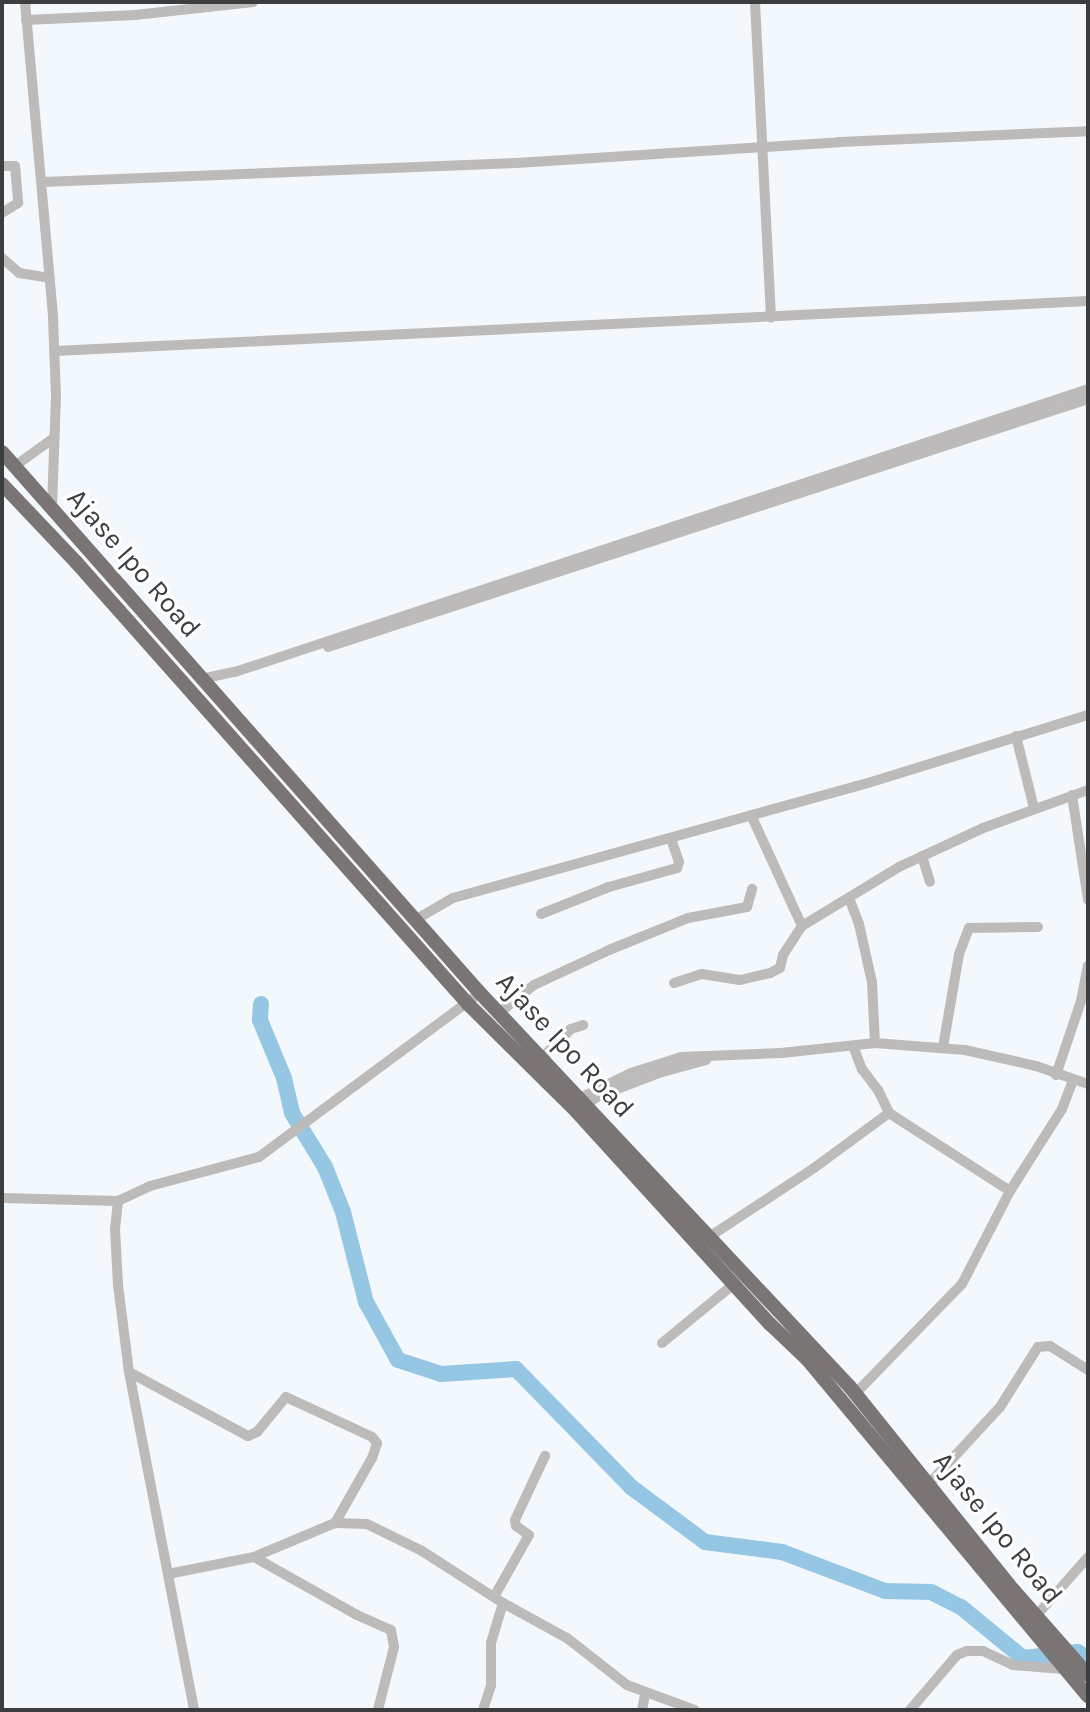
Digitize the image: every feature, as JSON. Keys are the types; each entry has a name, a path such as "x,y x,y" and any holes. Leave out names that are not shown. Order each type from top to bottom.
{"highway":[{"name":"Ajase Ipo Road","path":"2,452 160,627 215,696 480,993 542,1058 578,1104 735,1283 896,1456 928,1485 1078,1664"},
{"name":"Ajase Ipo Road","path":"2,484 76,562 468,1004 578,1104 709,1237 855,1394 896,1456 1039,1642 1088,1696"}],"street":[{"path":"25,2 43,182 55,351 52,507"},
{"path":"134,2 135,15"},
{"path":"26,20 135,15 253,2"},
{"path":"755,2 771,318"},
{"path":"43,182 517,163 1088,131"},
{"path":"2,166 15,166 18,203 2,213"},
{"path":"2,258 19,273 50,278"},
{"path":"55,351 1088,301"},
{"path":"200,679 235,672 1088,389"},
{"path":"215,696 225,682 242,675 1088,399"},
{"path":"15,466 55,437"},
{"path":"415,920 453,898 868,783 1088,715"},
{"path":"1016,736 1034,808"},
{"path":"674,983 702,974 740,980 770,973 780,968 783,955 802,926 849,898 922,856 1034,808 1088,790"},
{"path":"1072,795 1088,900"},
{"path":"751,815 802,926"},
{"path":"541,914 609,887 677,868 679,862 671,839"},
{"path":"922,856 930,882"},
{"path":"499,1013 534,985 609,950 688,918 747,907 752,889"},
{"path":"849,898 859,924 872,982 875,1043"},
{"path":"943,1047 959,954 969,928 1038,927"},
{"path":"1056,1075 1081,1001 1088,966"},
{"path":"2,1198 118,1201 150,1186 259,1157 480,993"},
{"path":"542,1058 571,1029 583,1025"},
{"path":"578,1104 659,1073 744,1052 875,1043 943,1047 1036,1066 1088,1084"},
{"path":"853,1046 862,1069 889,1113 1010,1191"},
{"path":"855,1394 962,1284 1010,1191 1062,1109 1073,1080"},
{"path":"709,1237 814,1168 889,1113"},
{"path":"118,1201 115,1229 118,1285 129,1372 194,1710"},
{"path":"662,1343 735,1283"},
{"path":"928,1485 1000,1407 1038,1347 1050,1346 1088,1370"},
{"path":"129,1372 248,1436 257,1432 286,1397 372,1437 377,1443 372,1458 335,1523"},
{"path":"483,1710 491,1686 491,1643 498,1600 529,1535 516,1526 515,1520 545,1456"},
{"path":"168,1574 254,1557 335,1523 367,1524 422,1551 498,1600 567,1638 627,1685 695,1710"},
{"path":"254,1557 357,1615 391,1630 394,1647 378,1710"},
{"path":"1036,1616 1088,1557"},
{"path":"910,1710 957,1655 967,1651 983,1651 1013,1665 1058,1664"},
{"path":"642,1710 645,1694"}],"waterway":[{"path":"261,1004 260,1020 284,1078 292,1113 325,1167 343,1212 366,1302 398,1360 441,1374 516,1369 631,1487 705,1542 782,1552 885,1591 931,1592 961,1607 1023,1658 1078,1652 1088,1659"}]}
